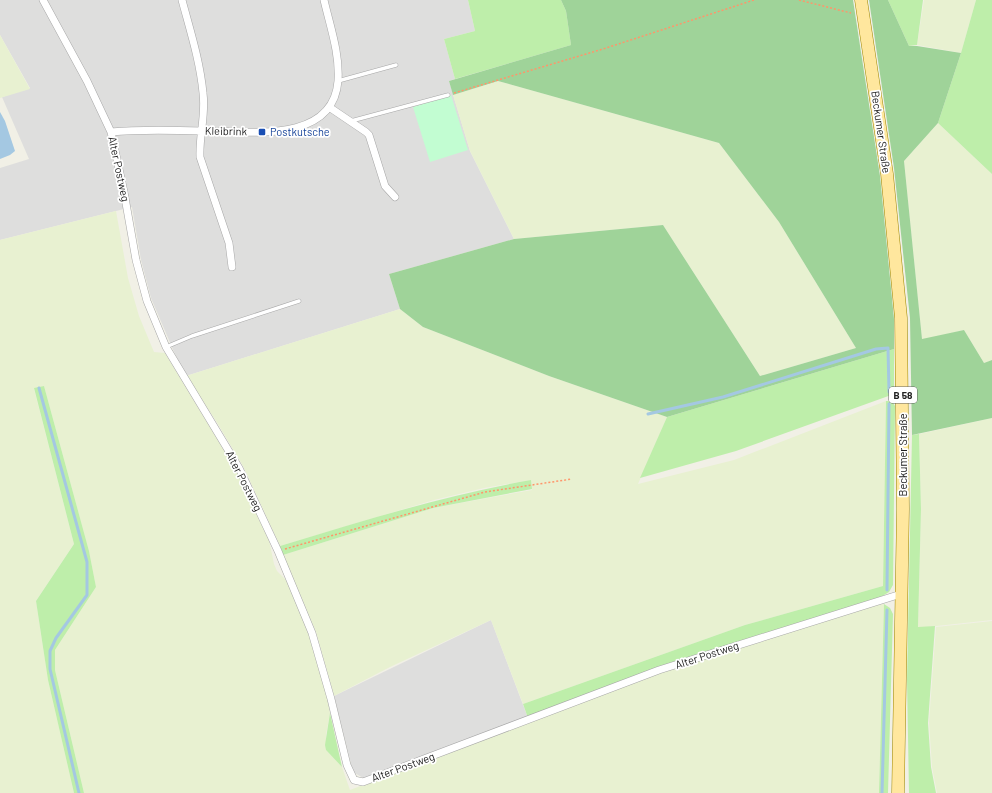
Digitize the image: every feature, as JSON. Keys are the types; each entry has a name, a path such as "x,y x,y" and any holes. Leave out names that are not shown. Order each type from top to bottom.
{"main road":[{"name":"Beckumer Straße","path":"861,0 887,174 901,318 903,393 898,793"}],"street":[{"name":"Alter Postweg","path":"43,0 87,82 111,132 124,192 136,260 147,301 166,347 239,468 278,551 312,633 350,775 354,780 363,782 658,670 901,594"},
{"path":"182,0 193,41 203,93 204,116 200,142 200,157 229,243 232,267"},
{"name":"Kleibrink","path":"111,132 202,130 277,132 314,121 329,107 338,81 338,63 324,0"},
{"path":"329,107 369,136 385,186 396,197"}],"lane":[{"path":"338,81 396,65"},
{"path":"351,122 448,94"},
{"path":"166,347 192,336 299,301"}],"path":[{"path":"448,94 603,49 754,0"},
{"path":"799,0 864,16"},
{"path":"278,551 485,492 572,479"}],"shaded area":[{"path":"0,0 468,0 475,31 444,39 455,79 449,81 470,151 514,239 389,274 400,309 186,376 151,298 141,260 132,207 0,240 0,168 29,159 2,97 30,88 0,35"},
{"path":"491,620 528,718 365,779 353,772 334,696"}],"green space":[{"path":"468,0 561,0 566,11 571,45 455,79 444,39 475,31"},
{"path":"561,0 853,0 880,176 894,319 894,349 667,417 549,376 423,327 400,309 389,274 514,239 663,225 760,376 856,348 779,222 719,143 498,81 453,95 449,81 571,45 566,11"},
{"path":"869,0 888,0 909,46 961,53 938,123 904,161 922,339 964,330 984,363 992,360 992,418 912,435 910,318 894,168"},
{"path":"888,0 923,0 917,45 909,46"},
{"path":"924,0 976,0 961,53 917,45"},
{"path":"976,0 992,0 992,174 938,123 961,53"},
{"path":"0,35 30,89 0,98"},
{"path":"498,81 719,143 779,222 856,348 760,376 663,225 514,239 470,151 453,95"},
{"path":"451,95 468,150 430,162 413,107"},
{"path":"938,123 992,174 992,360 984,363 964,330 922,340 904,161"},
{"path":"116,211 128,278 139,316 154,352 165,353 236,470 269,540 277,571 288,582 310,635 328,699 330,713 326,735 326,750 342,767 350,790 658,673 884,604 879,793 84,793 55,670 55,650 96,587 89,551 44,386 34,389 74,544 36,601 48,680 74,793 0,793 0,240"},
{"path":"400,309 423,327 549,376 667,417 638,484 734,460 886,401 883,586 745,625 523,704 491,620 390,667 334,696 316,632 283,555 433,508 532,490 531,480 484,488 434,500 280,546 243,466 216,421 186,376"},
{"path":"894,349 894,394 736,451 640,478 667,417"},
{"path":"44,386 89,551 96,587 55,650 55,670 84,793 74,793 48,680 36,601 74,544 34,388"},
{"path":"886,401 892,401 895,406 893,585 889,592 876,600 658,669 528,718 523,704 745,625 883,586"},
{"path":"992,418 992,620 918,628 921,509 919,434"},
{"path":"919,434 921,509 918,627 935,626 928,723 931,767 936,793 909,793 907,680 912,435"},
{"path":"531,480 532,489 433,508 283,555 280,546 436,501"},
{"path":"884,604 890,608 893,614 888,793 879,793"},
{"path":"992,621 992,793 937,793 932,767 929,722 936,627"},
{"path":"330,713 342,767 326,750 325,745"}],"water":[{"path":"0,112 5,121 15,151 0,159"}],"waterway":[{"path":"648,414 723,397 876,349 888,348 889,392"},
{"path":"39,388 87,562 87,595 56,638 50,651 50,669 79,793"},
{"path":"887,590 889,404"},
{"path":"882,793 887,610"}],"place":[{"name":"Postkutsche","path":"262,132"}]}
